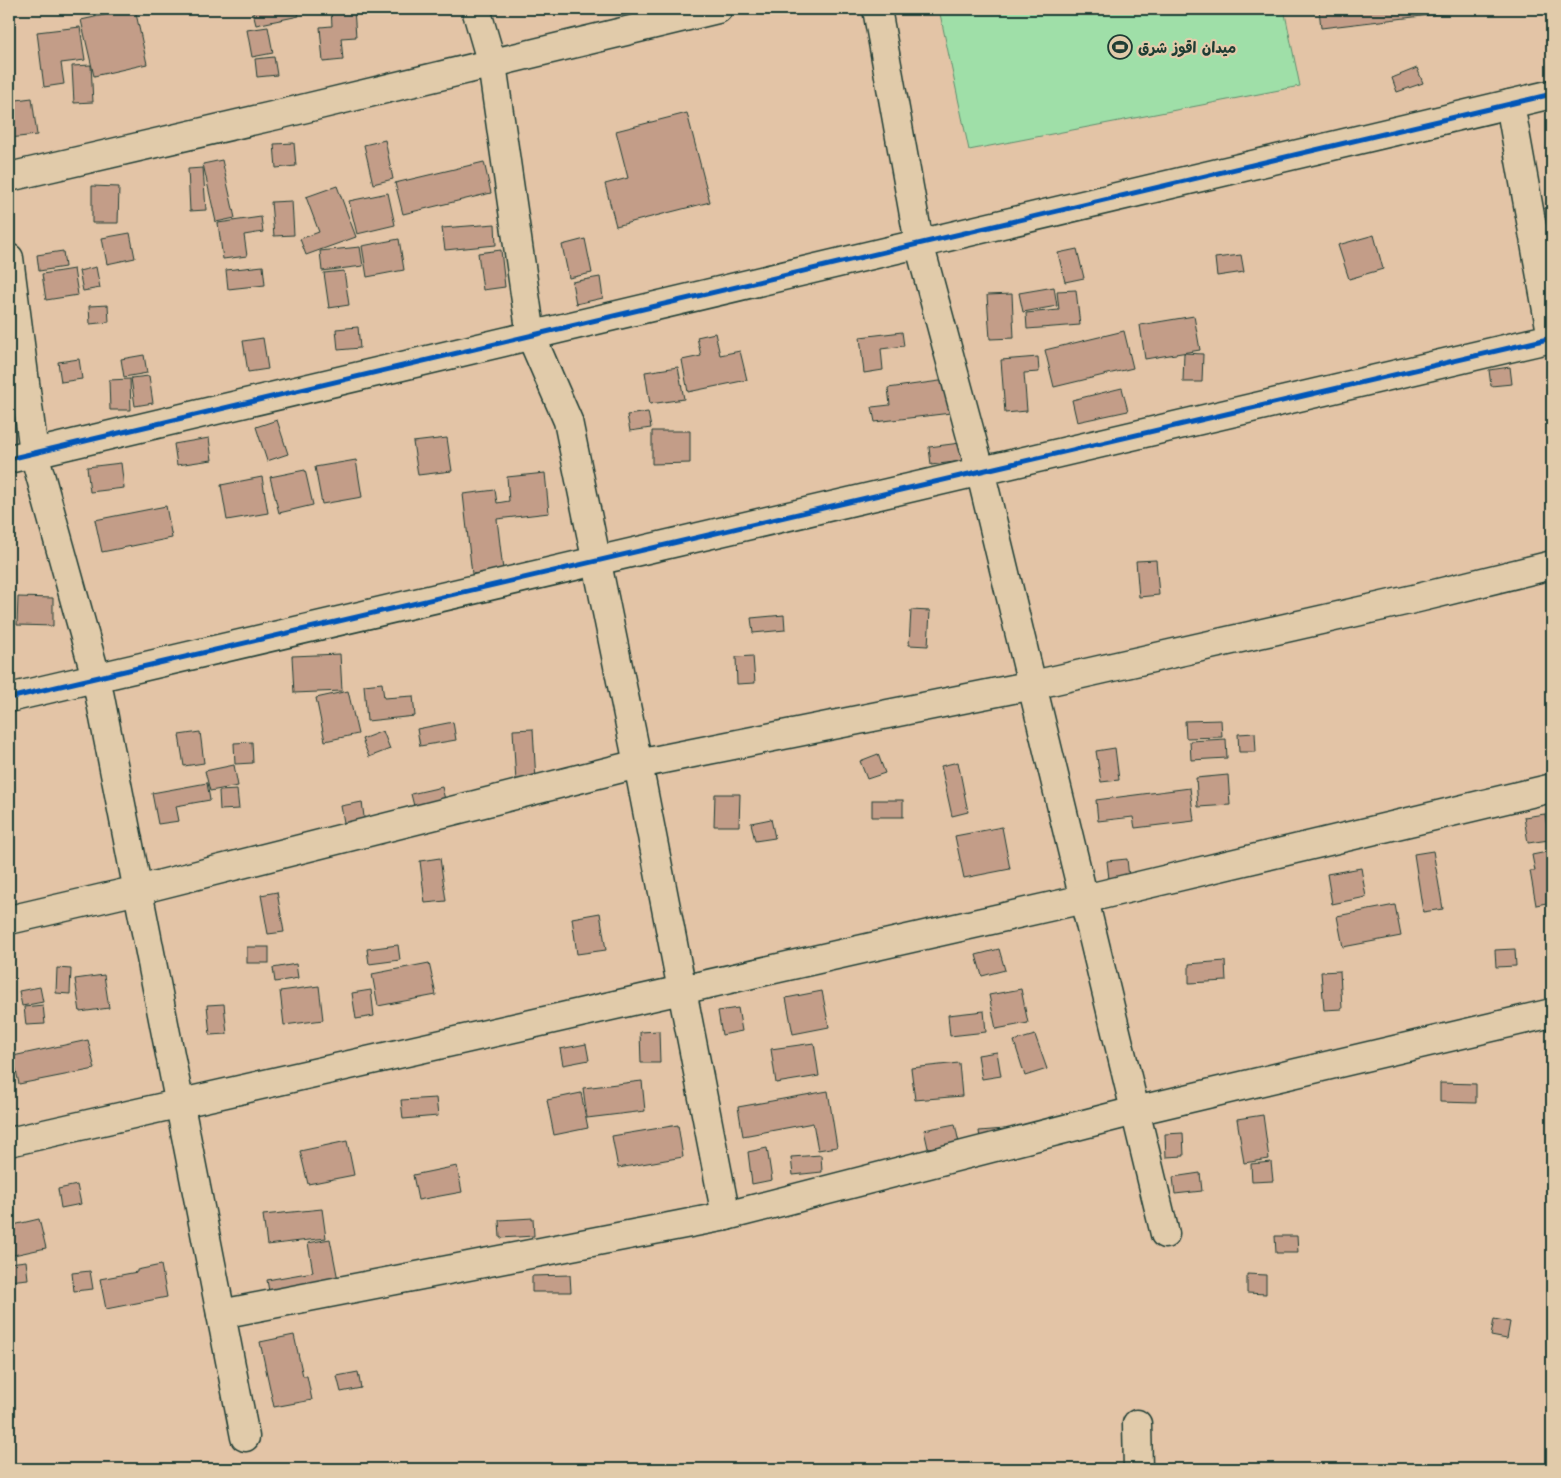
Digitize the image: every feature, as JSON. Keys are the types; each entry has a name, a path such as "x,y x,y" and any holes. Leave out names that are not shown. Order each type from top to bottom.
{"street":[{"path":"476,9 492,64 531,336 568,421 638,764 726,1216"},
{"path":"9,177 718,9"},
{"path":"877,9 919,243 980,470 1165,1234"},
{"path":"22,456 1552,94"},
{"path":"9,698 1552,338 1510,104"},
{"path":"9,258 22,456 96,678 245,1437"},
{"path":"9,920 138,890 638,764 1033,686 1552,565"},
{"path":"9,1142 1084,898 1552,788"},
{"path":"221,1314 726,1216 1135,1111 1552,1013"},
{"path":"1137,1424 1138,1469"}],"green space":[{"name":"ميدان اقوز شرق","path":"939,9 1284,9 1300,86 969,150"}],"building":[{"path":"135,9 147,64 94,76 81,20"},
{"path":"252,9 297,9 299,16 256,25"},
{"path":"331,9 354,9 356,37 341,38 343,60 323,62 320,27 332,26"},
{"path":"1319,9 1481,9 1321,28"},
{"path":"80,27 85,60 61,63 64,84 44,87 37,32"},
{"path":"268,27 273,53 252,57 247,30"},
{"path":"274,57 277,75 257,77 255,59"},
{"path":"91,65 93,102 74,103 72,66"},
{"path":"1417,68 1423,83 1397,92 1392,78"},
{"path":"32,98 37,135 9,138 9,101"},
{"path":"687,113 710,202 616,226 605,184 628,178 616,131"},
{"path":"385,140 393,179 373,184 364,145"},
{"path":"294,143 296,166 276,168 274,144"},
{"path":"222,160 235,218 216,222 203,164"},
{"path":"484,162 491,193 403,214 395,183"},
{"path":"203,168 206,210 190,211 188,169"},
{"path":"92,186 119,187 118,223 92,223"},
{"path":"337,186 356,237 306,255 300,239 319,232 306,197"},
{"path":"388,193 395,225 357,234 349,201"},
{"path":"292,201 294,235 274,236 271,202"},
{"path":"261,217 263,232 244,235 247,256 223,259 218,223"},
{"path":"495,224 496,245 445,250 442,228"},
{"path":"130,233 135,258 107,264 102,238"},
{"path":"1374,235 1383,269 1349,279 1338,245"},
{"path":"399,239 404,270 367,277 362,246"},
{"path":"585,239 592,273 569,278 562,245"},
{"path":"360,247 363,266 322,271 320,251"},
{"path":"1077,249 1084,278 1065,282 1058,253"},
{"path":"501,250 505,287 483,290 478,253"},
{"path":"63,251 65,267 39,271 37,255"},
{"path":"1241,255 1244,272 1217,276 1215,258"},
{"path":"263,266 265,285 228,289 226,270"},
{"path":"96,267 100,288 83,291 79,271"},
{"path":"74,269 78,295 46,300 42,274"},
{"path":"344,271 349,305 329,308 324,273"},
{"path":"600,277 603,298 576,304 572,282"},
{"path":"1054,287 1057,306 1023,312 1019,293"},
{"path":"1076,290 1080,325 1027,329 1026,313 1059,310 1057,291"},
{"path":"1012,294 1014,338 990,339 987,295"},
{"path":"108,305 109,322 90,324 89,306"},
{"path":"1194,316 1200,350 1145,359 1140,325"},
{"path":"358,327 360,348 338,350 336,329"},
{"path":"1124,331 1133,368 1054,387 1045,350"},
{"path":"902,332 904,346 881,349 883,370 864,373 860,337"},
{"path":"715,333 720,355 740,351 747,380 688,392 682,360 701,356 697,337"},
{"path":"263,338 268,369 248,372 243,341"},
{"path":"1184,353 1203,354 1202,382 1183,382"},
{"path":"144,355 147,373 124,377 121,359"},
{"path":"1038,357 1039,372 1024,373 1027,411 1005,413 1001,360"},
{"path":"79,359 82,379 61,382 58,362"},
{"path":"678,367 684,399 650,404 645,372"},
{"path":"1510,367 1512,384 1491,386 1489,370"},
{"path":"149,376 153,403 135,406 131,378"},
{"path":"130,379 131,410 110,410 109,380"},
{"path":"947,380 951,413 875,422 872,407 890,405 888,388"},
{"path":"1122,388 1128,411 1077,422 1072,400"},
{"path":"648,412 651,428 630,431 627,415"},
{"path":"277,420 288,454 267,461 256,427"},
{"path":"652,431 690,431 690,463 652,464"},
{"path":"209,438 212,460 177,465 174,444"},
{"path":"447,438 452,471 418,475 413,442"},
{"path":"960,443 962,461 931,465 929,447"},
{"path":"356,460 362,497 322,504 315,467"},
{"path":"121,463 124,488 90,492 87,467"},
{"path":"305,470 313,505 279,513 270,477"},
{"path":"545,473 549,513 497,519 503,570 472,574 463,494 495,490 497,503 509,501 507,477"},
{"path":"262,477 268,513 227,520 221,485"},
{"path":"166,506 172,538 102,552 95,520"},
{"path":"1156,560 1159,595 1139,597 1136,561"},
{"path":"18,597 53,598 53,626 17,625"},
{"path":"911,610 930,611 928,646 909,645"},
{"path":"784,615 785,630 753,633 751,618"},
{"path":"340,654 342,691 294,693 292,656"},
{"path":"753,656 755,683 737,684 736,657"},
{"path":"382,683 384,698 413,696 415,716 367,721 364,685"},
{"path":"348,691 358,734 325,741 316,698"},
{"path":"1221,720 1222,737 1186,738 1185,721"},
{"path":"453,722 456,740 420,746 417,729"},
{"path":"533,729 536,781 516,782 513,730"},
{"path":"383,731 390,749 369,757 362,739"},
{"path":"200,732 204,763 184,766 179,735"},
{"path":"1255,733 1256,752 1239,752 1238,734"},
{"path":"1226,739 1227,758 1191,760 1190,741"},
{"path":"252,742 253,763 235,764 234,743"},
{"path":"1115,748 1119,780 1101,782 1096,751"},
{"path":"878,754 885,773 867,779 860,761"},
{"path":"958,762 968,812 952,816 941,766"},
{"path":"234,765 238,786 210,791 205,771"},
{"path":"1228,775 1230,805 1198,807 1196,778"},
{"path":"207,783 210,800 176,806 179,821 158,824 152,793"},
{"path":"442,787 446,804 415,810 411,794"},
{"path":"1190,788 1194,821 1135,828 1133,817 1098,821 1096,800"},
{"path":"237,790 239,809 220,810 219,791"},
{"path":"715,794 740,794 739,826 714,826"},
{"path":"872,800 903,800 903,817 872,817"},
{"path":"362,802 365,824 345,828 341,806"},
{"path":"1545,814 1549,840 1528,843 1524,817"},
{"path":"771,819 775,838 755,841 751,823"},
{"path":"1002,827 1010,869 964,878 955,836"},
{"path":"9,847 13,865 9,866"},
{"path":"1433,851 1443,909 1423,912 1414,854"},
{"path":"1552,851 1552,902 1536,905 1530,871 1535,871 1532,855"},
{"path":"440,858 446,901 425,903 420,861"},
{"path":"1127,859 1129,878 1109,879 1107,861"},
{"path":"1361,868 1366,897 1332,904 1327,874"},
{"path":"277,892 284,932 268,934 261,895"},
{"path":"1395,905 1401,936 1343,947 1337,916"},
{"path":"600,913 606,950 577,954 572,918"},
{"path":"398,945 400,960 369,964 367,949"},
{"path":"247,947 269,947 269,963 247,963"},
{"path":"999,949 1005,970 982,976 976,955"},
{"path":"1515,949 1516,966 1496,967 1495,950"},
{"path":"1225,961 1226,981 1189,983 1189,964"},
{"path":"429,963 436,995 378,1006 372,974"},
{"path":"296,964 298,978 275,982 273,968"},
{"path":"57,968 71,969 70,994 56,993"},
{"path":"1340,971 1342,1009 1324,1010 1321,972"},
{"path":"104,975 109,1008 80,1012 75,979"},
{"path":"319,986 323,1020 284,1025 280,991"},
{"path":"40,987 43,1002 22,1006 19,991"},
{"path":"1021,989 1028,1023 996,1029 989,995"},
{"path":"371,990 374,1016 356,1019 352,993"},
{"path":"822,991 829,1027 793,1034 786,998"},
{"path":"224,1004 227,1034 210,1035 207,1005"},
{"path":"43,1005 45,1024 26,1025 24,1007"},
{"path":"738,1008 742,1031 722,1035 718,1011"},
{"path":"984,1011 986,1032 950,1036 948,1015"},
{"path":"659,1031 660,1063 641,1063 640,1032"},
{"path":"1035,1035 1047,1069 1025,1076 1014,1041"},
{"path":"88,1040 95,1069 19,1084 13,1056"},
{"path":"814,1043 819,1076 776,1083 771,1049"},
{"path":"586,1044 589,1060 563,1065 560,1049"},
{"path":"997,1052 1001,1076 982,1079 978,1055"},
{"path":"959,1063 962,1096 915,1100 911,1068"},
{"path":"642,1081 645,1111 587,1118 583,1088"},
{"path":"1440,1083 1476,1084 1476,1103 1440,1102"},
{"path":"828,1091 837,1147 818,1150 813,1123 743,1136 738,1107"},
{"path":"581,1093 588,1128 554,1135 547,1100"},
{"path":"436,1098 438,1116 403,1119 401,1100"},
{"path":"1263,1115 1269,1159 1244,1163 1237,1119"},
{"path":"955,1124 959,1143 928,1148 924,1130"},
{"path":"678,1125 683,1157 618,1168 612,1136"},
{"path":"1005,1129 1007,1145 981,1147 979,1131"},
{"path":"1183,1133 1184,1156 1166,1157 1165,1134"},
{"path":"347,1141 354,1175 308,1184 300,1151"},
{"path":"767,1148 772,1180 752,1184 748,1152"},
{"path":"821,1155 822,1172 793,1175 791,1157"},
{"path":"1271,1162 1273,1181 1252,1182 1251,1164"},
{"path":"457,1166 462,1192 418,1200 413,1175"},
{"path":"1200,1173 1202,1191 1175,1194 1173,1177"},
{"path":"77,1185 81,1204 61,1208 58,1189"},
{"path":"322,1209 326,1238 267,1245 263,1215"},
{"path":"533,1218 534,1236 500,1238 499,1220"},
{"path":"39,1219 46,1248 9,1256 9,1226"},
{"path":"1275,1236 1297,1236 1298,1253 1276,1253"},
{"path":"330,1239 339,1285 270,1297 267,1280 313,1272 308,1243"},
{"path":"26,1261 28,1279 9,1281 9,1263"},
{"path":"161,1265 167,1297 106,1309 100,1279"},
{"path":"90,1271 93,1289 74,1291 72,1273"},
{"path":"1247,1274 1266,1275 1266,1294 1247,1293"},
{"path":"570,1275 571,1292 532,1292 532,1276"},
{"path":"1494,1319 1510,1322 1507,1339 1491,1336"},
{"path":"294,1335 303,1376 307,1376 312,1400 274,1407 260,1342"},
{"path":"358,1372 361,1388 341,1392 337,1376"}],"cycle path":[{"path":"9,459 1552,94"},
{"path":"9,698 1552,338"}],"place":[{"name":"ميدان اقوز شرق","path":"1120,47"}]}
